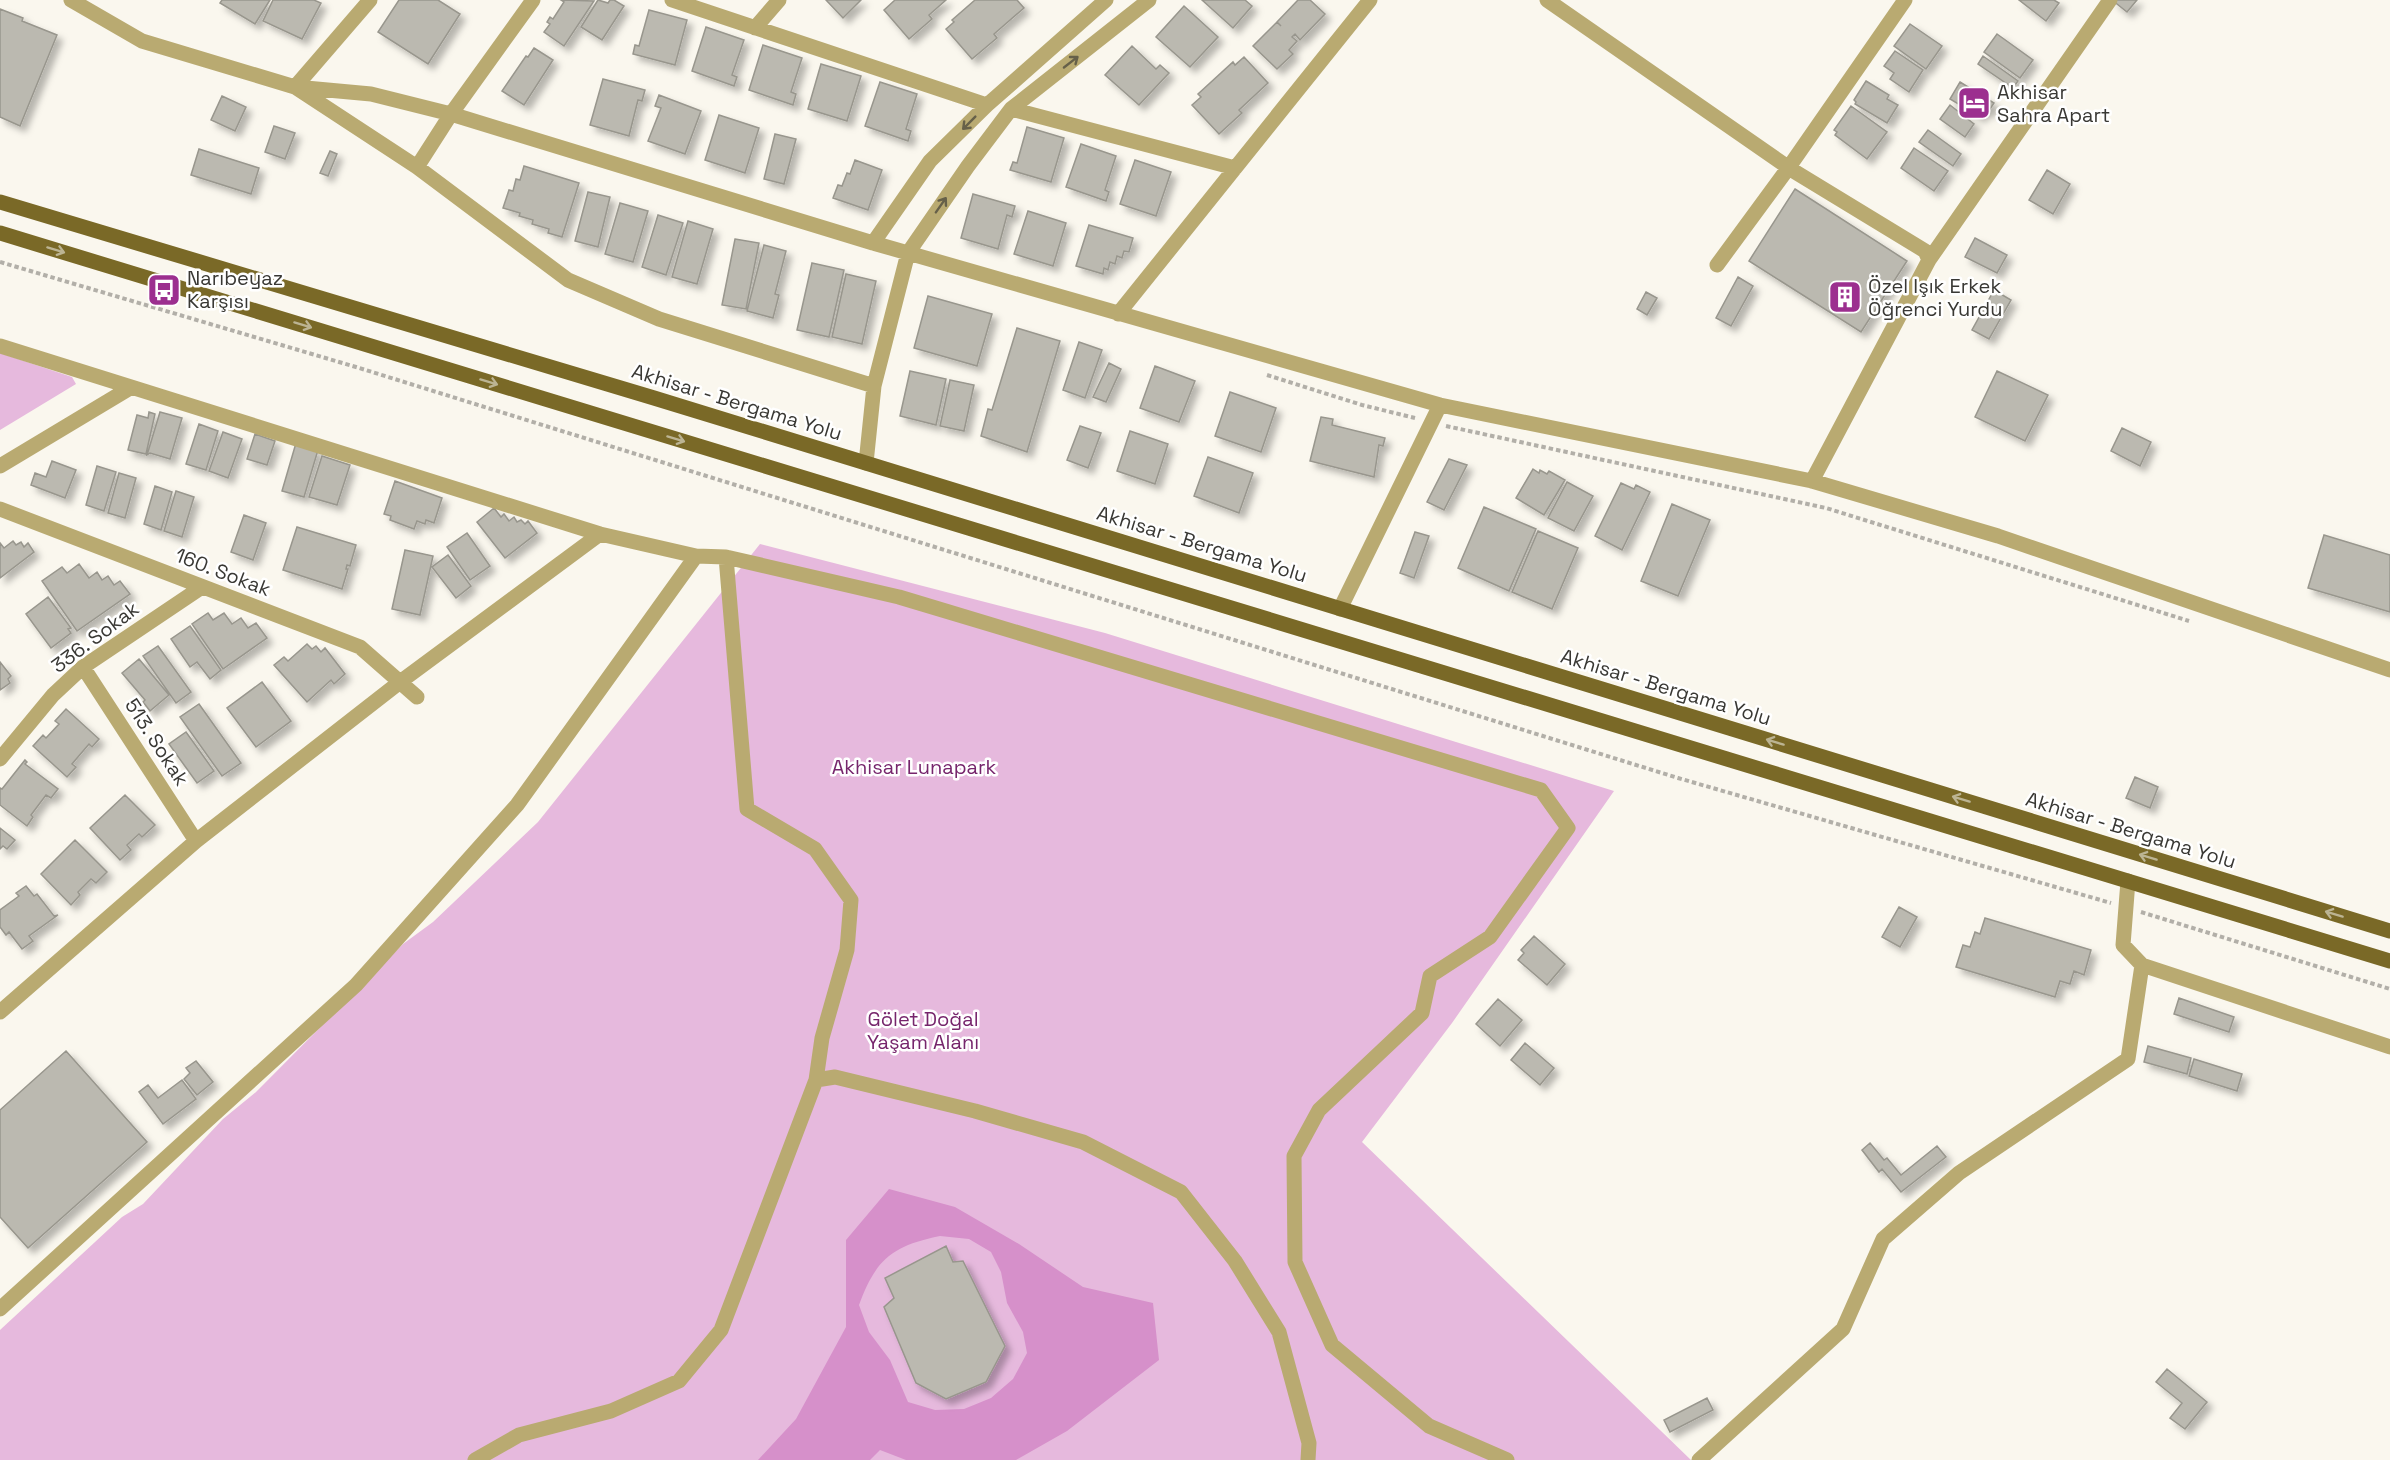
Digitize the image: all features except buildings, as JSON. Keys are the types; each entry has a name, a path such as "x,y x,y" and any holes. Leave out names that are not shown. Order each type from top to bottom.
{"main road":[{"name":"Akhisar - Bergama Yolu","path":"0,202 866,463 2390,931"},
{"path":"0,233 2390,961"}],"street":[{"path":"73,0 142,41 295,87 371,94 451,114 873,243 1440,405 1812,481 1998,536 2390,670"},
{"path":"295,87 370,0"},
{"path":"417,167 451,114 533,0"},
{"path":"672,0 987,105"},
{"path":"755,28 779,0"},
{"path":"873,243 930,161 987,105 1106,0"},
{"path":"866,463 874,386 908,253 968,166 1011,109 1149,0"},
{"path":"1118,314 1370,0"},
{"path":"1547,0 1790,167 1925,251 1929,260"},
{"path":"1717,265 1790,167 1905,0"},
{"path":"1812,481 1929,260 2109,0"},
{"path":"295,87 417,167 568,280 659,319 874,386"},
{"path":"1011,109 1235,168"},
{"path":"0,346 600,534 696,556 726,557 899,597 1541,790 1568,828 1490,938 1430,976 1422,1012 1319,1110 1294,1156 1295,1262 1332,1345 1429,1426 1507,1460"},
{"path":"0,466 130,388"},
{"path":"1340,609 1440,405"},
{"name":"160. Sokak","path":"0,509 360,647 417,697"},
{"path":"0,1012 196,841 400,682 600,534"},
{"path":"0,1309 356,985 517,805 696,556"},
{"path":"475,1460 519,1435 611,1411 679,1381 721,1330 816,1080 822,1038 847,950 850,900 815,849 747,809 726,557"},
{"name":"336. Sokak","path":"0,759 53,695 83,667 202,587"},
{"name":"513. Sokak","path":"83,667 196,841"},
{"path":"2128,881 2123,945 2142,965 2390,1047"},
{"path":"1699,1460 1843,1329 1883,1239 1959,1173 2128,1059 2142,965"},
{"path":"816,1080 835,1077 975,1111 1083,1142 1181,1192 1235,1261 1279,1332 1309,1443 1308,1460"}],"path":[{"path":"0,262 356,367 1678,778 2126,907 2390,989"}],"green space":[{"path":"0,353 72,377 76,384 0,430"},
{"name":"Gölet Doğal Yaşam Alanı","path":"760,544 1105,633 1614,791 1452,1023 1362,1142 1691,1460 0,1460 0,1330 122,1217 143,1204 223,1119 256,1092 403,944 433,922 538,822"}],"shaded area":[{"path":"889,1189 955,1207 1019,1244 1083,1287 1153,1303 1159,1360 1067,1431 1016,1460 906,1460 880,1450 870,1460 758,1460 796,1419 846,1327 846,1240","holes":["940,1236 969,1239 991,1252 1001,1272 1007,1303 1023,1332 1027,1353 1013,1379 991,1398 964,1409 935,1410 908,1402 890,1360 869,1332 859,1305 865,1289 879,1266 898,1250"]}],"place":[{"name":"Akhisar Sahra Apart","path":"1974,103"},
{"name":"Narıbeyaz Karşısı","path":"164,290"},
{"name":"Özel Işık Erkek Öğrenci Yurdu","path":"1845,297"}],"park label":[{"name":"Akhisar Lunapark","path":"914,767"}]}
